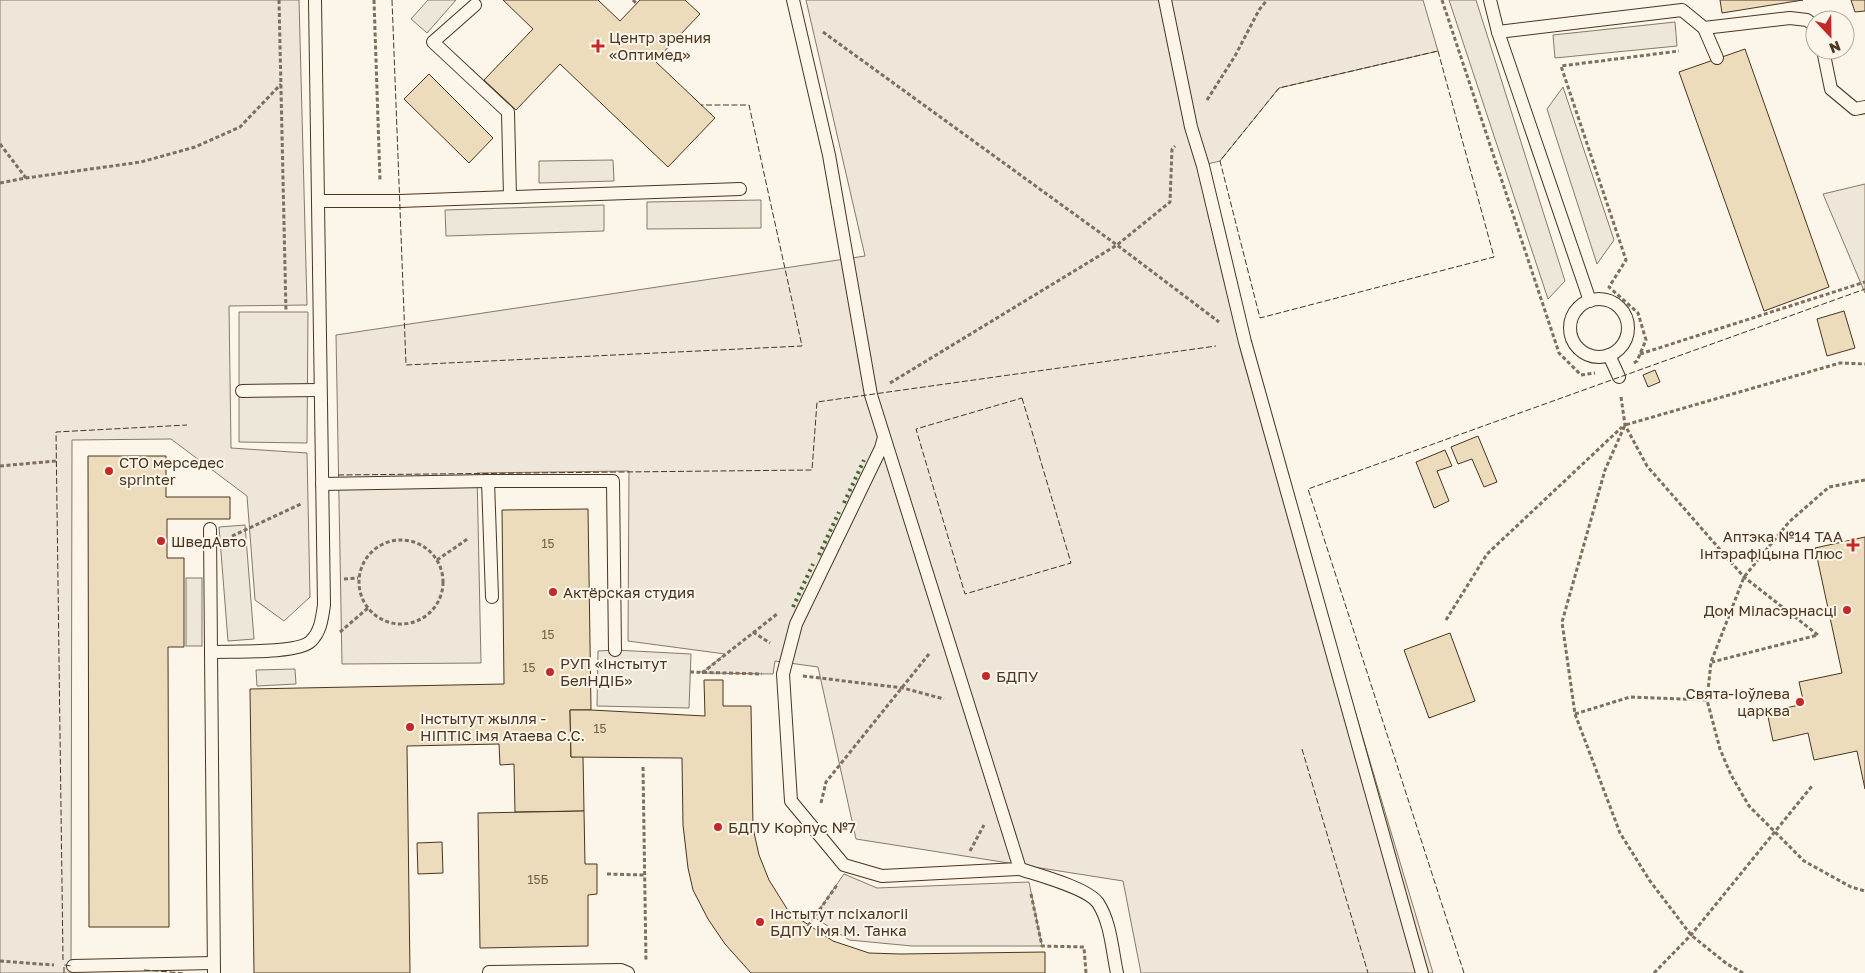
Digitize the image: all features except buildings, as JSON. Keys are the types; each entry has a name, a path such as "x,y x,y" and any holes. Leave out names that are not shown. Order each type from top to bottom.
{"lane":[{"path":"211,652 294,649 310,643 320,627 324,605 315,0"},
{"path":"1165,0 1191,127 1203,166 1245,342 1422,973"},
{"path":"1490,0 1498,32 1590,301"},
{"path":"475,5 433,42 508,112 510,197"},
{"path":"794,6 829,155 871,395 1020,869"},
{"path":"1498,32 1682,10 1704,28 1717,58"},
{"path":"1704,28 1790,18 1805,20"},
{"path":"1825,60 1831,88 1855,109 1865,107"},
{"path":"318,201 381,201 740,189"},
{"path":"1604,299 1614,302 1621,308 1627,318 1629,328 1627,338 1622,347 1609,355 1596,358 1587,355 1579,350 1570,335 1569,325 1572,316 1576,308 1584,302 1604,299"},
{"path":"1609,355 1619,377"},
{"path":"242,391 320,390"},
{"path":"884,437 796,624 784,674 792,801 844,864 882,876 1020,869 1080,889 1097,901 1106,920 1117,973"},
{"path":"322,490 488,481 613,481 615,650"},
{"path":"488,481 492,597"},
{"path":"73,966 214,968 210,529"},
{"path":"489,973 621,970 628,973"}],"path":[{"path":"279,0 286,312"},
{"path":"374,0 381,201"},
{"path":"633,0 637,4"},
{"path":"871,395 1117,245 1170,202 1172,149 1191,127 1235,56 1259,10 1267,0"},
{"path":"794,6 1245,342"},
{"path":"0,183 141,162 195,146 240,127 280,84"},
{"path":"0,144 26,178"},
{"path":"1640,354 1865,282"},
{"path":"1446,620 1487,554 1625,424 1840,363 1865,364"},
{"path":"1619,377 1625,424 1647,466 1744,577 1818,635 1711,662"},
{"path":"1625,424 1605,470 1562,622 1575,714 1620,833 1650,881 1691,935 1728,964 1743,973"},
{"path":"0,466 56,462"},
{"path":"1865,480 1829,487 1789,522 1744,577 1711,662 1707,700 1720,750 1731,775 1749,806 1804,861 1851,887 1865,891"},
{"path":"211,546 322,490"},
{"path":"437,560 490,524"},
{"path":"394,539 408,540 422,544 433,553 441,565 444,579 442,594 436,607 426,617 413,623 400,625 386,622 374,615 368,608 359,592 358,578 362,565 370,553 380,544 394,539"},
{"path":"320,627 339,633 368,608"},
{"path":"702,673 782,611 780,620"},
{"path":"814,829 826,782 903,688 945,630"},
{"path":"754,632 776,647"},
{"path":"690,672 784,674 903,688 969,707"},
{"path":"1575,714 1630,697 1707,700"},
{"path":"643,767 646,967"},
{"path":"1654,973 1691,935 1812,786"},
{"path":"959,872 984,824"},
{"path":"1020,869 1029,882 1042,946 1084,947 1086,973"},
{"path":"607,874 644,875"},
{"path":"808,926 839,882"},
{"path":"0,961 55,965"}],"shaded area":[{"path":"0,0 299,0 307,305 229,306 231,448 307,453 310,597 284,621 255,600 247,496 171,439 72,440 71,973 0,973"},
{"path":"428,0 456,0 427,33 411,19"},
{"path":"806,0 1423,0 1438,51 1279,88 1220,161 1203,165 1245,342 1433,973 1141,973 1123,881 856,839 818,667 775,661 773,674 702,673 725,654 628,641 629,471 477,473 481,663 342,664 336,335 865,256"},
{"path":"1449,0 1476,0 1565,281 1548,299"},
{"path":"1675,22 1677,46 1555,58 1553,35"},
{"path":"1563,87 1614,240 1597,264 1547,109"},
{"path":"613,160 614,181 539,183 539,161"},
{"path":"1865,184 1865,293 1823,194"},
{"path":"761,200 761,228 647,229 647,202"},
{"path":"604,205 604,231 446,236 445,210"},
{"path":"239,312 308,312 307,443 239,442"},
{"path":"245,525 254,639 228,641 219,527"},
{"path":"186,578 202,578 202,646 186,646"},
{"path":"615,650 691,654 689,708 597,706 598,651"},
{"path":"295,669 296,684 257,686 256,670"},
{"path":"844,874 877,888 1029,882 1042,946 912,946 849,940 814,917"}],"hedge":[{"path":"844,503 864,460"},
{"path":"819,555 839,512"},
{"path":"793,607 813,564"}],"fence":[{"path":"392,0 406,365 802,346 749,105 701,105"},
{"path":"1438,51 1494,257 1260,318 1220,161 1279,88 1438,51"},
{"path":"1464,973 1308,489 1865,289"},
{"path":"338,475 812,470 817,402 1216,346"},
{"path":"1022,398 1071,563 965,594 916,429 1022,398"},
{"path":"63,960 56,432 187,425"},
{"path":"1302,749 1368,973"},
{"path":"64,973 64,965 72,966"},
{"path":"144,970 183,973"}],"place":[{"name":"Центр зрения «Оптимед»","path":"598,46"},
{"name":"СТО мерседес sprinter","path":"109,471"},
{"name":"ШведАвто","path":"161,541"},
{"name":"Аптэка №14 ТАА Інтэрафіцына Плюс","path":"1853,545"},
{"name":"Актёрская студия","path":"553,592"},
{"name":"Дом Міласэрнасці","path":"1847,610"},
{"name":"РУП «Інстытут БелНДІБ»","path":"550,672"},
{"name":"БДПУ","path":"986,676"},
{"name":"Свята-Іоўлева царква","path":"1800,702"},
{"name":"Інстытут жылля - НІПТІС імя Атаева С.С.","path":"410,727"},
{"name":"БДПУ Корпус №7","path":"718,827"},
{"name":"Інстытут псіхалогіі БДПУ імя М. Танка","path":"760,922"}]}
